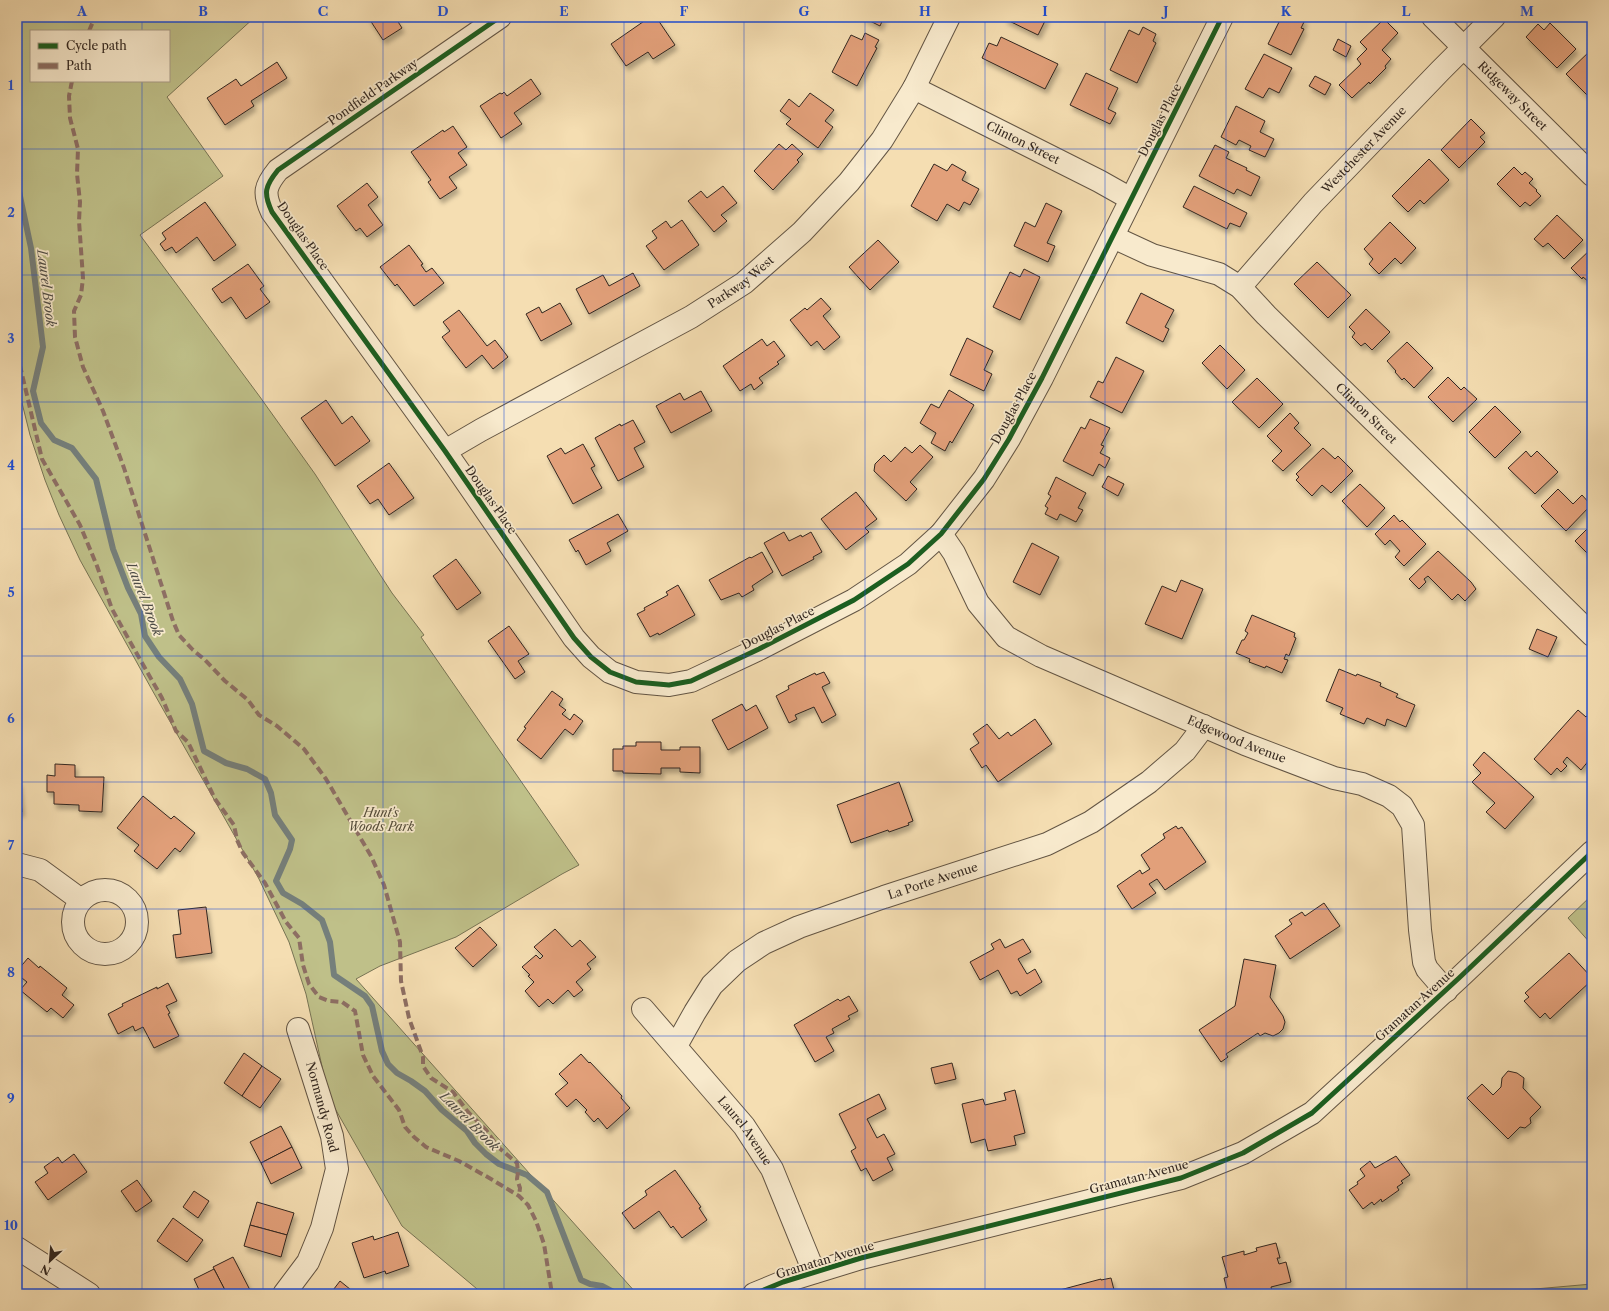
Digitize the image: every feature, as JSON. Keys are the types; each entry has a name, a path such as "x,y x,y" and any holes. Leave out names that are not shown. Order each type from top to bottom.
{"street":[{"name":"Pondfield Parkway","path":"266,190 269,181 278,170 500,17"},
{"name":"Parkway West","path":"445,451 684,320 744,283 802,232 849,182 882,140 914,88 950,17"},
{"name":"Douglas Place","path":"266,190 266,201 272,212 445,451 574,638 591,657 610,672 636,682 669,685 691,681 759,649 854,600 908,564 941,534 984,479 1009,439 1042,378 1113,238 1222,17"},
{"name":"Ridgeway Street","path":"1433,17 1592,175"},
{"name":"Westchester Avenue","path":"1240,287 1313,203 1494,17"},
{"name":"Clinton Street","path":"914,88 1099,181 1131,199"},
{"name":"Clinton Street","path":"1113,238 1152,255 1219,274 1240,287 1283,332 1592,634"},
{"name":"Edgewood Avenue","path":"941,534 954,553 978,603 1006,637 1041,656 1245,744 1334,778 1362,784 1389,796 1402,806 1413,825 1420,930 1424,962 1427,969 1446,991"},
{"name":"La Porte Avenue","path":"676,1046 712,985 737,961 764,943 799,927 884,897 1047,844 1091,822 1149,782 1185,750 1204,726"},
{"name":"Gramatan Avenue","path":"754,1294 814,1272 909,1246 1181,1178 1243,1153 1312,1113 1446,991 1592,852"},
{"path":"17,864 40,870 81,900"},
{"name":"Laurel Avenue","path":"643,1009 744,1126 772,1169 814,1272"},
{"name":"Normandy Road","path":"284,1294 308,1262 314,1248 327,1213 337,1169 332,1136 298,1029"},
{"path":"17,1248 66,1288 89,1294"}],"green space":[{"name":"Hunt's Woods Park","path":"17,17 255,17 167,97 223,176 140,235 315,474 392,593 424,635 421,637 579,865 456,937 380,966 356,979 637,1294 483,1294 402,1226 329,1098 306,994 289,942 259,879 80,560 59,515 45,480 30,435 17,383"},
{"path":"1592,895 1592,945 1568,918"},
{"path":"1592,1284 1592,1294 1478,1294"}],"building":[{"path":"368,17 395,17 402,28 383,40"},
{"path":"650,17 656,17 675,45 653,59 648,52 626,66 611,44"},
{"path":"862,17 884,17 880,26"},
{"path":"1005,17 1047,17 1038,35 1005,19"},
{"path":"1284,17 1300,17 1305,20 1301,28 1304,29 1291,55 1268,44 1281,18 1283,19"},
{"path":"1384,19 1398,33 1382,50 1391,59 1385,66 1386,68 1370,84 1369,82 1352,98 1339,85 1361,64 1357,59 1367,49 1360,42"},
{"path":"1550,23 1576,49 1557,68 1526,37 1538,24 1544,30"},
{"path":"1143,27 1156,34 1153,41 1156,43 1137,83 1110,70 1129,30 1139,35"},
{"path":"865,33 879,40 875,47 877,48 857,86 832,72 851,35 862,40"},
{"path":"1001,37 1058,64 1045,89 982,58 989,43 997,46"},
{"path":"1338,39 1351,46 1346,57 1333,50"},
{"path":"1592,49 1592,100 1566,74"},
{"path":"1264,54 1292,68 1279,93 1269,88 1263,98 1245,89"},
{"path":"277,62 287,78 251,101 254,106 225,125 207,98 236,79 241,86"},
{"path":"1086,73 1118,88 1108,109 1116,113 1110,124 1070,105"},
{"path":"1315,76 1331,84 1325,95 1309,86"},
{"path":"531,79 541,94 514,113 522,124 501,138 480,106 500,93 502,94 504,92 507,96"},
{"path":"810,93 834,110 825,121 833,127 818,148 786,124 791,119 780,111 789,99 799,107"},
{"path":"1236,106 1265,121 1260,132 1274,139 1265,157 1249,150 1251,146 1239,140 1236,145 1221,137"},
{"path":"1471,119 1485,133 1480,137 1485,142 1459,168 1441,150"},
{"path":"453,126 467,147 458,153 467,165 449,177 457,188 440,199 428,182 431,180 411,152 443,130 444,132"},
{"path":"779,144 786,150 792,144 803,154 797,160 799,162 773,190 754,171"},
{"path":"1215,145 1229,152 1226,158 1247,168 1246,170 1260,177 1251,196 1237,189 1234,194 1199,176"},
{"path":"1429,159 1449,180 1424,204 1420,200 1408,212 1392,196"},
{"path":"934,164 947,171 952,164 966,172 962,180 979,189 970,205 964,202 959,211 947,204 937,221 911,206"},
{"path":"1514,167 1522,175 1525,172 1533,179 1529,183 1541,196 1530,206 1525,202 1520,207 1497,184"},
{"path":"367,183 378,197 368,205 383,225 367,237 360,228 356,231 337,206"},
{"path":"723,186 737,203 721,215 727,221 714,232 688,201 701,191 707,198"},
{"path":"1194,186 1247,213 1240,227 1230,223 1227,229 1183,207"},
{"path":"205,202 236,245 214,261 197,237 176,253 172,247 165,251 160,244 166,239 162,233"},
{"path":"1046,203 1062,211 1047,243 1055,246 1048,262 1014,246 1025,222 1035,227"},
{"path":"1557,215 1583,240 1564,259 1548,243 1543,247 1534,239"},
{"path":"682,220 699,245 664,270 646,246 657,238 652,231 666,221 671,228"},
{"path":"1390,222 1416,248 1401,264 1395,258 1379,274 1369,264 1373,259 1364,249"},
{"path":"878,240 899,262 870,290 849,267"},
{"path":"409,245 423,264 421,265 426,272 432,268 444,283 414,306 397,284 395,286 380,267"},
{"path":"1592,248 1592,289 1587,284 1589,282 1583,277 1582,279 1571,268"},
{"path":"1317,262 1351,295 1328,318 1294,284"},
{"path":"248,264 264,286 260,289 270,302 246,319 231,297 222,303 212,289"},
{"path":"1024,269 1040,277 1020,320 993,307 1010,272 1020,277"},
{"path":"633,273 640,286 589,314 576,289 603,275 609,286"},
{"path":"1141,293 1174,310 1165,327 1169,329 1163,342 1126,323"},
{"path":"821,298 831,309 823,316 840,337 824,350 817,341 811,346 790,320 805,308 807,310"},
{"path":"560,303 572,324 541,341 526,314 539,307 542,313"},
{"path":"1366,309 1390,332 1372,350 1365,343 1361,346 1352,337 1355,333 1349,327"},
{"path":"459,310 487,346 495,340 508,357 493,369 482,355 466,368 442,337 450,331 443,322"},
{"path":"967,338 993,351 984,370 992,374 984,391 950,375"},
{"path":"762,339 767,346 774,341 785,356 777,362 779,364 759,378 763,383 754,390 751,384 740,391 723,366"},
{"path":"1407,342 1433,368 1414,388 1404,378 1402,380 1387,361"},
{"path":"1220,345 1245,370 1227,389 1202,363"},
{"path":"1116,357 1144,371 1122,413 1090,397 1098,381 1103,383"},
{"path":"1448,377 1461,390 1464,387 1477,399 1453,422 1428,397"},
{"path":"1257,378 1283,404 1259,428 1232,402"},
{"path":"949,390 974,405 952,443 950,441 945,451 931,443 936,433 920,423 931,404 939,408"},
{"path":"701,391 712,411 671,433 656,406 680,393 684,400"},
{"path":"326,400 342,424 352,416 370,441 335,466 301,418"},
{"path":"1495,406 1521,432 1495,458 1469,432"},
{"path":"1290,413 1299,423 1294,428 1311,445 1283,471 1272,461 1282,451 1267,436"},
{"path":"1090,419 1110,428 1101,445 1104,446 1100,453 1110,458 1105,468 1099,464 1093,476 1063,461 1081,427 1085,429"},
{"path":"633,420 645,442 634,448 644,467 618,481 595,438 620,424 621,426"},
{"path":"583,444 595,466 591,468 602,488 573,504 547,456 561,448 565,454"},
{"path":"920,445 933,457 910,482 917,489 906,501 874,471 875,464 884,455 891,462 905,447 912,453"},
{"path":"1323,448 1335,459 1338,456 1353,471 1331,493 1322,485 1312,496 1296,480 1299,477 1296,474"},
{"path":"1526,451 1531,457 1537,451 1558,472 1535,494 1508,468"},
{"path":"389,463 414,498 389,515 378,499 370,504 357,486"},
{"path":"1108,476 1124,484 1118,496 1102,487"},
{"path":"1056,477 1086,493 1078,508 1083,510 1076,522 1060,514 1057,520 1045,514 1048,508 1045,506 1051,496 1048,494"},
{"path":"1360,484 1385,508 1367,527 1342,501"},
{"path":"1558,489 1573,504 1582,495 1591,505 1566,531 1541,506"},
{"path":"856,492 877,519 865,528 869,532 846,550 821,519"},
{"path":"618,514 628,531 607,543 611,551 586,565 578,550 576,552 569,540"},
{"path":"1394,515 1400,522 1402,520 1426,544 1404,566 1395,557 1400,551 1390,540 1385,545 1375,534"},
{"path":"1592,524 1592,558 1575,541"},
{"path":"784,532 789,541 801,535 802,537 811,532 822,552 813,557 814,559 782,576 764,543"},
{"path":"1032,543 1059,557 1040,595 1013,582"},
{"path":"1438,551 1471,582 1476,589 1465,601 1458,594 1452,600 1428,576 1424,579 1426,582 1419,589 1409,579"},
{"path":"762,552 773,572 752,586 754,590 742,597 739,593 721,600 709,580"},
{"path":"456,559 481,593 457,610 433,576"},
{"path":"1181,580 1203,589 1182,639 1145,624 1162,586 1176,592"},
{"path":"678,585 695,615 659,635 658,633 650,637 637,614 645,610 644,608 668,595 666,592"},
{"path":"1252,615 1295,633 1294,637 1296,638 1289,656 1286,654 1284,659 1288,660 1282,673 1266,666 1265,668 1249,662 1250,659 1236,653 1242,640 1244,640 1248,633 1245,631"},
{"path":"509,626 529,654 518,661 525,672 515,679 488,641"},
{"path":"1537,629 1557,637 1548,657 1529,649"},
{"path":"1339,669 1356,676 1357,674 1381,683 1380,686 1398,694 1396,697 1415,705 1406,727 1387,719 1385,726 1367,718 1364,724 1340,714 1343,708 1326,701"},
{"path":"824,672 830,683 822,687 836,715 822,723 814,707 795,715 797,719 789,723 776,696 789,689 788,686 815,673 816,675"},
{"path":"552,691 563,699 559,705 566,710 562,714 570,720 574,714 583,721 573,735 565,729 541,759 517,740 526,728 524,727"},
{"path":"742,704 746,711 756,705 768,728 728,750 712,720"},
{"path":"1578,710 1586,717 1592,710 1592,761 1590,759 1581,770 1567,757 1563,762 1567,766 1561,772 1557,768 1551,775 1534,759"},
{"path":"1035,719 1052,744 998,782 986,765 982,768 970,749 979,743 973,734 987,724 999,739 1008,732 1011,736"},
{"path":"636,742 661,742 661,750 680,750 680,747 700,747 700,773 680,772 680,768 661,768 661,774 623,773 623,771 613,771 613,749 623,749 623,746 636,746"},
{"path":"1484,752 1534,797 1505,829 1486,812 1495,803 1472,782 1481,773 1473,765"},
{"path":"55,764 75,765 75,777 104,777 102,812 79,811 79,805 54,804 54,792 47,792 47,775 55,776"},
{"path":"17,782 19,782 22,812 17,813"},
{"path":"899,782 913,821 908,823 909,825 889,832 888,830 851,843 837,805"},
{"path":"143,796 171,819 174,816 195,833 180,852 175,848 157,869 134,851 139,845 117,828"},
{"path":"1176,826 1178,829 1182,827 1206,862 1165,890 1157,879 1149,884 1156,893 1132,909 1117,886 1140,870 1142,874 1150,869 1141,855 1165,838 1163,834"},
{"path":"1324,903 1340,926 1290,959 1275,936 1292,924 1289,920 1302,912 1305,916"},
{"path":"206,907 212,953 176,958 173,935 181,934 178,910"},
{"path":"480,927 497,945 473,967 455,948"},
{"path":"555,929 572,947 580,940 596,957 587,964 591,969 576,982 583,990 574,997 568,990 553,1004 548,999 539,1007 525,991 534,982 528,976 530,975 522,967 536,955 540,959 543,956 534,947"},
{"path":"1000,939 1005,948 1023,939 1031,952 1018,959 1027,974 1035,969 1042,982 1020,996 1017,991 1011,994 998,970 980,980 970,962 994,949 991,944"},
{"path":"1569,953 1592,978 1592,980 1550,1019 1545,1013 1540,1018 1524,1001 1529,997 1525,993"},
{"path":"28,958 39,968 40,966 67,988 62,995 74,1005 63,1018 51,1008 47,1012 20,990 27,982 17,974 17,971"},
{"path":"1244,959 1276,965 1270,997 1283,1016 1285,1022 1283,1029 1279,1033 1273,1036 1265,1033 1260,1036 1258,1033 1226,1054 1228,1057 1221,1062 1199,1030 1235,1006"},
{"path":"168,983 177,1001 166,1006 170,1013 168,1014 179,1036 154,1048 143,1027 135,1031 133,1026 118,1034 108,1014 123,1006 122,1004"},
{"path":"849,996 858,1011 848,1016 850,1019 832,1029 834,1033 826,1037 834,1051 815,1062 794,1025 838,999 840,1001"},
{"path":"244,1053 262,1066 242,1096 224,1083"},
{"path":"581,1054 622,1096 621,1098 630,1108 607,1129 598,1118 594,1122 585,1112 587,1110 576,1099 567,1107 555,1094 568,1083 559,1074"},
{"path":"952,1063 956,1079 935,1084 931,1068"},
{"path":"262,1066 281,1079 260,1108 242,1096"},
{"path":"1508,1071 1517,1073 1524,1078 1523,1088 1541,1107 1530,1118 1531,1123 1525,1128 1520,1127 1508,1139 1467,1098 1482,1084 1493,1095 1501,1087 1502,1078"},
{"path":"1015,1090 1025,1133 1014,1136 1016,1145 988,1151 985,1139 971,1143 962,1104 983,1099 985,1105 1006,1100 1004,1093"},
{"path":"879,1094 886,1109 867,1119 877,1138 884,1134 895,1154 887,1158 893,1170 873,1181 866,1168 861,1171 851,1151 856,1148 839,1114"},
{"path":"281,1126 292,1147 261,1163 250,1142"},
{"path":"292,1147 302,1168 271,1184 261,1163"},
{"path":"74,1154 87,1172 48,1200 35,1182 48,1173 44,1167 58,1157 62,1163"},
{"path":"1396,1156 1410,1175 1401,1181 1403,1183 1397,1187 1399,1190 1382,1202 1381,1199 1374,1205 1372,1202 1363,1209 1349,1190 1358,1184 1357,1182 1365,1176 1360,1169 1370,1161 1375,1168"},
{"path":"675,1170 701,1207 699,1208 707,1220 682,1238 673,1226 671,1228 659,1211 634,1229 622,1213 647,1195 645,1191"},
{"path":"137,1180 152,1201 136,1212 121,1191"},
{"path":"194,1191 209,1201 198,1218 183,1207"},
{"path":"257,1202 294,1213 287,1235 250,1225"},
{"path":"173,1218 203,1240 187,1262 157,1241"},
{"path":"250,1225 287,1235 281,1257 244,1246"},
{"path":"398,1232 409,1266 386,1274 385,1271 364,1278 352,1243 373,1236 374,1240"},
{"path":"1276,1243 1280,1258 1277,1258 1279,1264 1286,1262 1291,1282 1271,1287 1272,1291 1261,1294 1228,1294 1224,1278 1228,1277 1222,1257 1244,1251 1244,1255 1257,1251 1256,1248"},
{"path":"233,1257 251,1292 247,1294 227,1294 213,1267"},
{"path":"214,1269 227,1294 201,1294 194,1279"},
{"path":"1111,1278 1115,1294 1045,1294 1101,1279"},
{"path":"340,1281 356,1294 330,1294"}],"waterway":[{"name":"Laurel Brook","path":"17,182 31,248 43,347 33,391 41,423 54,440 72,448 96,479 113,549 128,588 141,614 145,636 159,657 180,679 192,704 204,751 226,763 247,769 265,779 271,793 275,815 292,840 290,849 276,881 283,893 302,904 322,920 330,942 334,975 365,996 372,1006 382,1051 388,1064 397,1073 425,1091 442,1110 467,1131 475,1143 486,1154 499,1164 527,1175 547,1192 581,1280 590,1284 602,1286 617,1294"}],"marked path":[{"path":"89,30 95,17"},
{"path":"72,82 69,96 70,118 78,149 77,174 80,202 79,221 83,278 81,295 74,311 75,337 83,367 103,411 124,468 173,621 179,635 193,650 225,681 248,700 259,715 277,726 304,749 326,779 371,856 384,885 400,942 401,981 409,1018 423,1057 423,1066 431,1078 453,1092 468,1112 486,1130 498,1147 517,1163 517,1179 520,1188 519,1196"},
{"path":"17,353 42,459 80,525 97,566 112,609 162,698 176,731 188,742 215,799 234,825 237,840 243,853 265,883 286,922 299,938 303,965 309,984 319,997 329,1001 342,1002 355,1011 363,1055 373,1076 399,1110 405,1127 414,1137 426,1147 459,1161 491,1179 519,1196 528,1205 536,1221 544,1244 552,1294"}],"cycle path":[{"path":"500,17 278,170 268,185 267,200 272,212 445,451 574,638 591,657 610,672 636,682 669,685 691,681 759,649 854,600 908,564 941,534 984,479 1009,439 1042,378 1222,17"},
{"path":"754,1294 783,1282 861,1258 1181,1178 1243,1153 1312,1113 1459,978 1592,852"}]}
